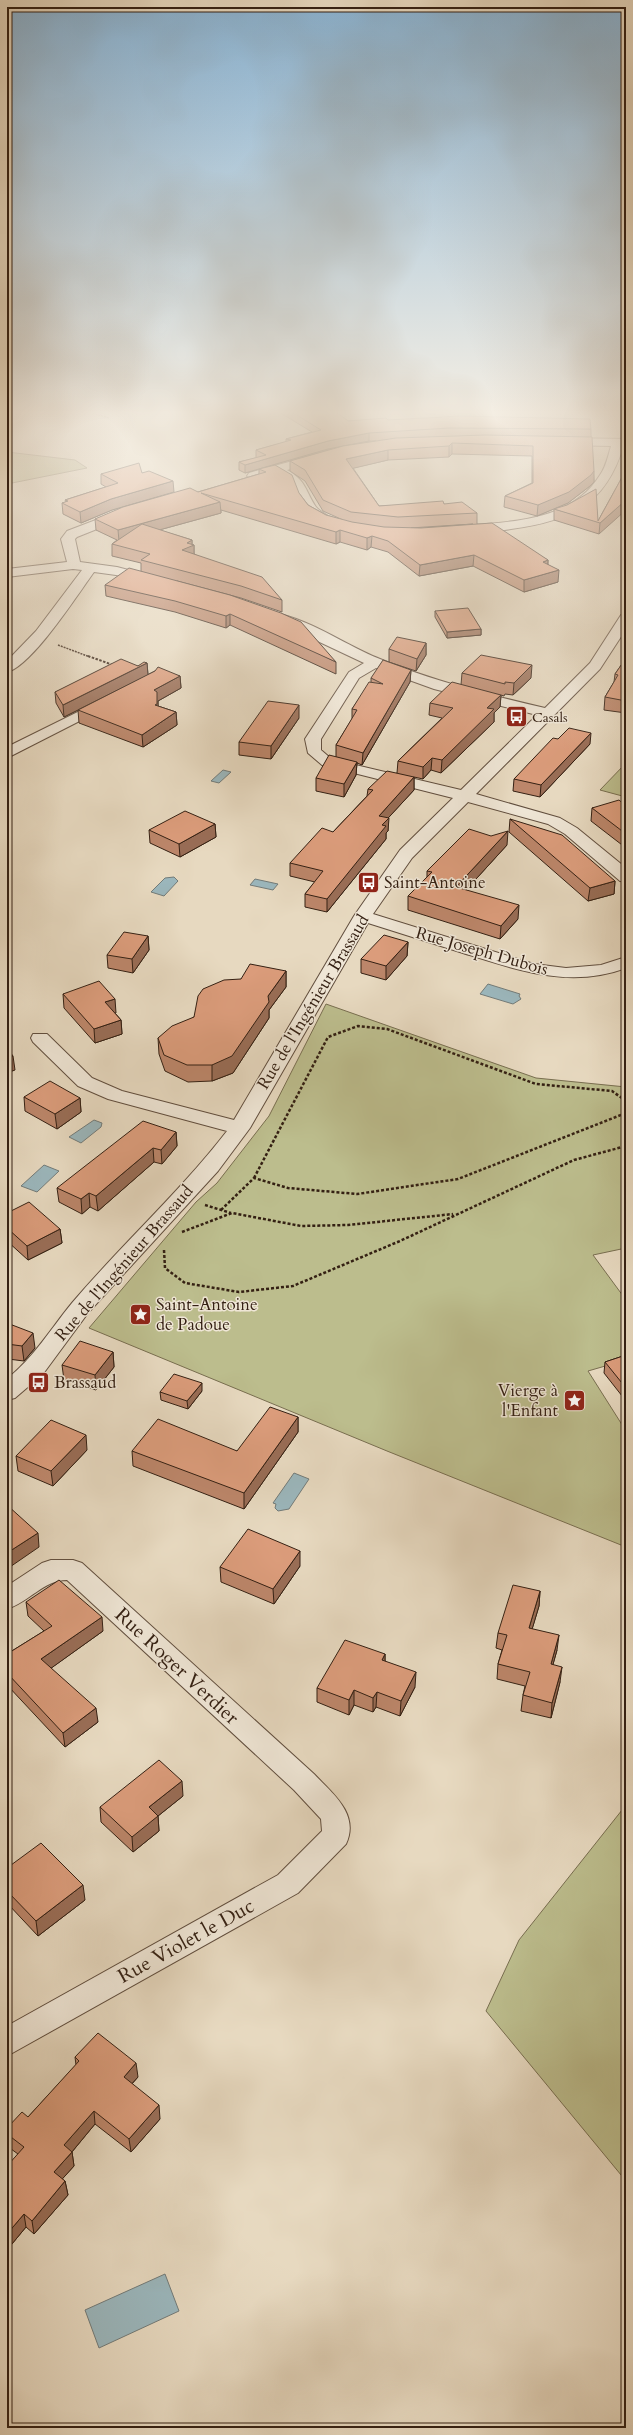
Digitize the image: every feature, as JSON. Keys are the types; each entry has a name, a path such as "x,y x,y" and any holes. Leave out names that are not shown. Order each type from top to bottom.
{"street":[{"path":"73,565 74,558 68,539 72,534 100,523"},
{"path":"333,523 338,525"},
{"path":"454,531 528,523"},
{"path":"7,573 73,565 91,567 162,583"},
{"path":"7,668 17,660 37,637 91,567"},
{"path":"265,612 314,631 375,663 437,685 548,713"},
{"name":"Rue de l'Ingénieur Brassaud","path":"7,1392 35,1368 80,1308 211,1166 240,1128 364,916 406,854 466,796 594,666 626,618"},
{"path":"375,663 354,675 314,740 311,747 314,753 323,760 338,765 466,796 554,821 572,831 626,877"},
{"path":"7,753 116,696"},
{"name":"Rue Joseph Dubois","path":"364,916 532,969 566,973 604,970 626,962"},
{"path":"40,1038 85,1082 115,1095 240,1128"},
{"name":"Rue Roger Verdier","path":"7,1599 51,1570 73,1570 304,1782 335,1815"},
{"name":"Rue Violet le Duc","path":"7,2042 288,1884 336,1835 335,1815"}],"path":[{"path":"37,637 115,666"},
{"path":"221,1210 254,1178 328,1037 358,1026 387,1029 536,1084 612,1091 626,1101"},
{"path":"254,1178 288,1188 357,1194 458,1179 626,1113"},
{"path":"168,1245 164,1250 165,1268 185,1283 239,1292 293,1286 400,1241 453,1214 574,1160 626,1146"},
{"path":"177,1234 198,1224 232,1213 301,1226 348,1225 453,1214"}],"green space":[{"path":"626,763 626,797 600,790"},
{"path":"326,1004 536,1078 626,1087 626,1248 593,1255 626,1300 626,1360 588,1371 626,1431 626,1547 387,1451 89,1328 196,1202 217,1183 269,1116"},
{"path":"626,1805 626,2181 486,2011 519,1940"}],"water":[{"path":"223,770 231,772 219,783 211,781"},
{"path":"174,877 178,881 164,896 151,892 165,878"},
{"path":"255,879 278,884 273,890 250,885"},
{"path":"488,984 520,994 519,996 521,999 513,1004 480,994"},
{"path":"94,1120 102,1123 101,1127 81,1143 69,1137"},
{"path":"44,1165 59,1171 37,1192 21,1186"},
{"path":"294,1473 309,1479 289,1509 278,1511 275,1508 276,1504 273,1503"},
{"path":"165,2274 179,2311 99,2348 85,2310"}],"building":[{"path":"103,523 145,523 118,530"},
{"path":"304,523 356,523 384,527 421,528 492,523 548,560 543,562 559,570 524,580 474,555 420,565 388,541 372,536 367,538 340,530 336,532"},
{"path":"142,524 192,540 187,543 194,545 182,550 262,577 282,600 241,586 141,560 150,554 112,544"},
{"path":"129,568 230,595 281,613 301,622 336,662 230,614 226,616 175,601 105,585"},
{"path":"468,608 481,629 447,632 435,611"},
{"path":"397,637 426,643 417,659 389,649"},
{"path":"481,655 532,665 514,683 505,682 505,684 462,673"},
{"path":"626,658 626,701 605,697 618,675 615,674"},
{"path":"121,659 138,666 144,662 147,663 63,705 55,692"},
{"path":"383,660 411,670 363,753 336,745 357,710 352,709 369,682 383,684 371,678"},
{"path":"158,667 180,676 154,690 157,692 157,704 155,705 176,712 142,735 78,710 155,671"},
{"path":"452,682 501,695 487,708 494,709 442,760 432,758 423,767 398,761 453,708 430,703"},
{"path":"268,701 299,705 271,746 239,742"},
{"path":"569,728 591,733 541,785 514,779 553,738 558,739"},
{"path":"329,755 357,762 344,784 316,778"},
{"path":"387,771 414,777 379,816 389,818 382,825 386,826 327,899 305,894 323,871 290,863 322,828 333,832 373,790 368,789"},
{"path":"619,800 626,806 626,834 592,808"},
{"path":"185,811 215,824 179,844 149,830"},
{"path":"510,819 562,835 615,881 590,888"},
{"path":"469,829 491,836 508,831 456,887 519,905 501,926 408,896 432,872 427,871"},
{"path":"124,932 148,936 132,959 107,955"},
{"path":"384,935 408,942 386,966 361,959"},
{"path":"250,964 286,971 268,996 269,1002 232,1056 212,1065 187,1065 164,1055 158,1038 172,1026 194,1017 198,996 203,989 224,980 241,979"},
{"path":"99,981 115,999 105,1002 121,1020 94,1029 63,994"},
{"path":"7,1048 13,1056 7,1058"},
{"path":"50,1081 80,1098 55,1114 24,1097"},
{"path":"143,1121 176,1132 161,1150 153,1148 96,1196 89,1193 81,1199 57,1188"},
{"path":"29,1202 60,1229 27,1246 7,1228 7,1213"},
{"path":"7,1323 33,1333 22,1346 7,1344"},
{"path":"80,1341 113,1352 95,1375 62,1365"},
{"path":"626,1355 626,1388 605,1362"},
{"path":"174,1374 202,1383 187,1401 160,1392"},
{"path":"270,1407 298,1417 244,1493 132,1451 158,1419 237,1451"},
{"path":"51,1420 86,1435 51,1471 16,1456"},
{"path":"7,1505 38,1533 7,1553"},
{"path":"248,1529 300,1551 273,1589 220,1567"},
{"path":"59,1580 102,1617 41,1659 96,1708 63,1733 7,1673 7,1654 52,1626 26,1602"},
{"path":"513,1585 540,1591 529,1628 559,1635 551,1664 562,1667 552,1703 523,1695 530,1672 498,1664 507,1635 498,1633"},
{"path":"345,1640 385,1654 382,1660 416,1672 401,1701 377,1692 373,1698 354,1690 349,1700 317,1688"},
{"path":"159,1760 182,1781 149,1807 158,1816 132,1837 100,1807"},
{"path":"41,1843 83,1885 36,1921 7,1891 7,1868"},
{"path":"98,2033 136,2063 124,2077 159,2105 129,2139 94,2111 64,2145 72,2152 54,2172 65,2181 32,2221 24,2214 7,2234 7,2166 24,2147 7,2134 7,2128 22,2112 28,2117 79,2061 75,2057"}],"place":[{"name":"Casals","path":"517,717"},
{"name":"Saint-Antoine","path":"369,882"},
{"name":"Saint-Antoine de Padoue","path":"140,1314"},
{"name":"Brassaud","path":"39,1382"},
{"name":"Vierge à l'Enfant","path":"574,1400"}]}
